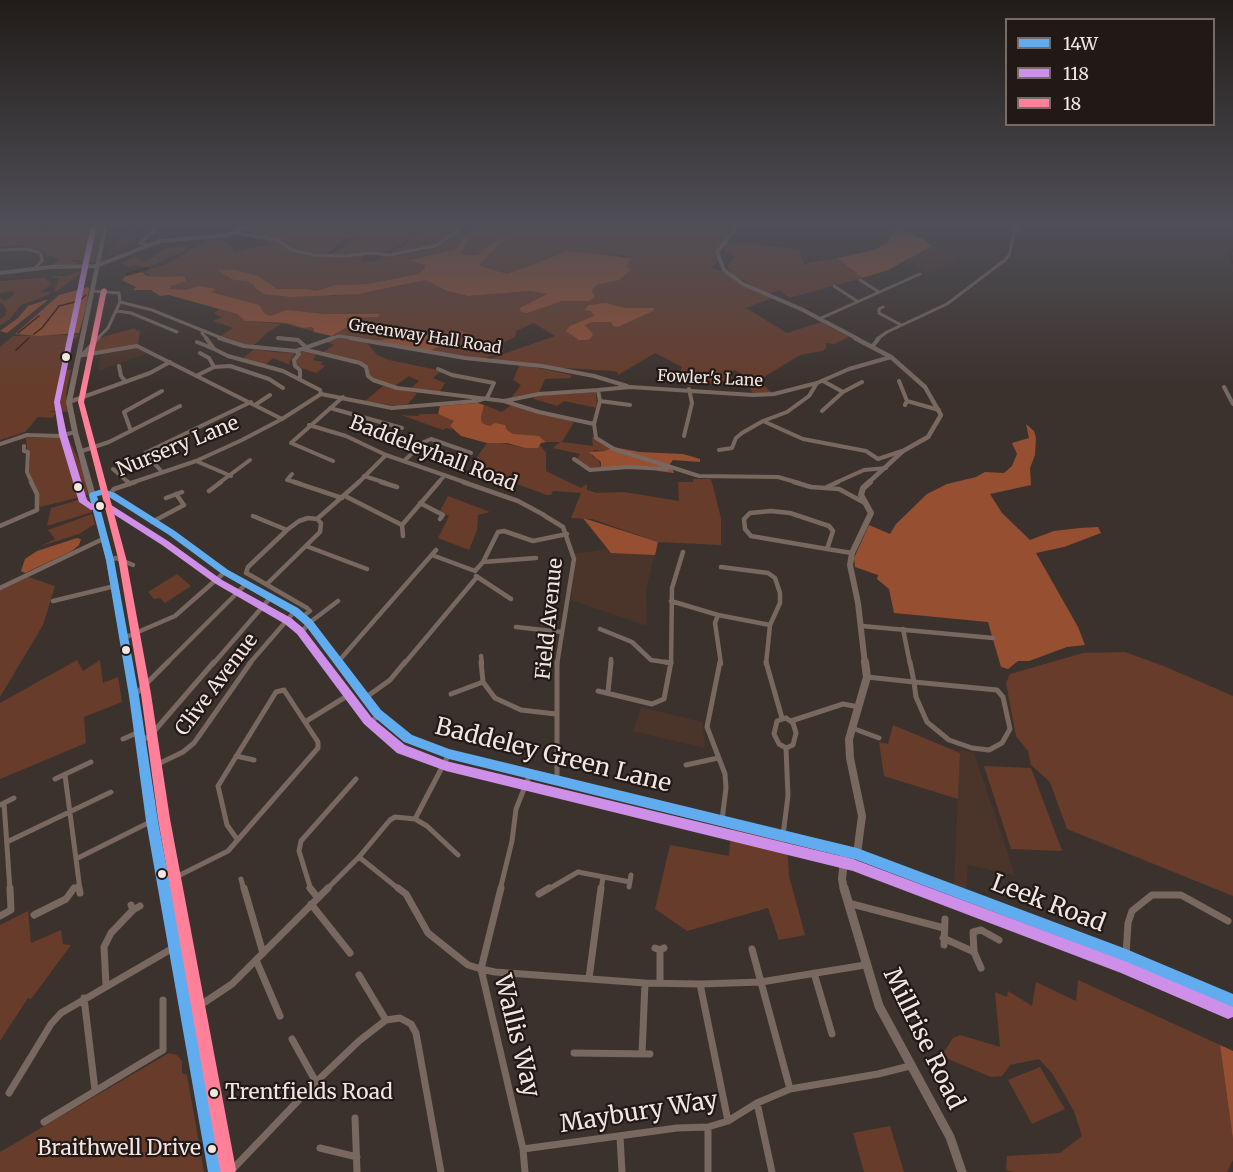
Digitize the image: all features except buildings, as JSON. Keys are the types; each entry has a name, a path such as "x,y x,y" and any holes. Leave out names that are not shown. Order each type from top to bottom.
{"highway":[{"path":"94,279 69,402 75,432 105,538 115,586 143,736 152,821 216,1172"}],"main road":[{"path":"94,497 109,494"},
{"name":"Baddeley Green Lane","path":"109,494 172,533 225,572 247,580 295,611 305,620 379,716 408,739 449,754 845,851"},
{"name":"Leek Road","path":"845,851 1126,956 1233,1001"}],"street":[{"path":"736,279 891,357 925,387 939,410 940,420 933,432 923,441 879,459 866,451 803,439 763,421"},
{"path":"819,319 909,279"},
{"path":"872,347 880,336 947,304 980,279"},
{"path":"860,280 879,292"},
{"path":"834,286 857,301"},
{"name":"Greenway Hall Road","path":"92,290 119,292 120,302 152,310 201,332 244,346 296,351 337,336 465,357 542,366 594,376 630,387"},
{"path":"80,356 108,328 120,302"},
{"path":"883,307 879,309 879,313 901,325"},
{"path":"117,311 131,313 177,332"},
{"path":"201,332 214,349"},
{"path":"280,339 298,340 305,349 360,363 366,367 368,376 373,380 397,388 504,401 539,412 594,424"},
{"path":"197,342 229,357 283,371 320,390 321,394 392,408 458,403 487,398"},
{"path":"80,356 137,346 282,419"},
{"path":"296,351 299,354 294,360 295,366 300,370 300,379"},
{"path":"200,354 209,358 214,367"},
{"name":"Fowler's Lane","path":"630,387 765,396 823,381 849,369 891,357"},
{"path":"69,402 126,382 170,362"},
{"path":"119,366 121,376 126,382"},
{"path":"198,375 214,367 237,367 283,386"},
{"path":"438,369 452,375 493,381 487,398"},
{"path":"823,381 843,392"},
{"path":"899,381 906,403 939,410"},
{"path":"822,411 843,392 857,382 862,382"},
{"path":"719,450 732,448 736,438 742,433 763,421 788,412 816,388 816,383"},
{"path":"504,401 539,394 630,387"},
{"path":"1224,387 1233,404"},
{"path":"598,390 600,401 594,424 596,438 603,444 675,470 706,477 778,477 811,487 827,487 844,491 863,502"},
{"path":"684,436 692,403 689,390"},
{"path":"131,431 124,412 162,391"},
{"name":"Nursery Lane","path":"109,494 114,489 196,461 282,419 321,394"},
{"path":"162,472 146,455 148,450 270,395"},
{"path":"333,461 291,443 343,397"},
{"path":"600,401 630,405"},
{"path":"82,451 109,442 180,406"},
{"path":"330,408 402,428"},
{"name":"Baddeleyhall Road","path":"309,425 346,436 404,461 518,501 563,527 567,534"},
{"path":"0,444 27,435 60,436 75,432"},
{"path":"404,461 424,442 431,439 471,453"},
{"path":"0,526 37,510 37,494 27,472 28,454 24,451 24,446"},
{"path":"857,854 862,816 849,752 852,728 867,677 862,626 850,565 852,553 871,513 863,502 861,495 863,488 903,451"},
{"path":"317,519 343,497 386,454"},
{"path":"574,459 590,470 628,467 675,470"},
{"path":"209,491 250,460"},
{"path":"196,461 231,476"},
{"path":"827,487 864,470 886,468"},
{"path":"113,470 130,484"},
{"path":"292,474 287,480 343,497 402,525"},
{"path":"403,536 402,525 445,475"},
{"path":"364,476 397,487"},
{"path":"166,498 182,492"},
{"path":"152,522 184,505 176,494"},
{"path":"420,502 443,515 440,519"},
{"path":"827,549 833,531 818,521 771,511 750,513 744,519 745,529 751,536 827,549 852,553"},
{"path":"253,516 287,530"},
{"path":"134,696 247,580 248,567 299,521 308,518 317,519 322,529 267,584"},
{"path":"364,698 390,680 476,574 495,535 502,530 533,541 567,534"},
{"name":"Field Avenue","path":"557,780 557,658 573,570 573,558 567,534"},
{"path":"0,588 105,538"},
{"path":"306,546 367,569"},
{"path":"337,663 434,552 476,574 511,599"},
{"path":"598,690 652,704 662,702 671,663 672,588 682,552"},
{"path":"110,560 116,558 133,565"},
{"path":"483,562 536,558"},
{"path":"721,567 768,573 775,578 780,593 780,603 770,625 766,665 782,718"},
{"path":"123,638 175,616 225,572"},
{"name":"Baddeley Green Lane","path":"247,580 267,584 307,608 310,611 305,620"},
{"path":"57,599 115,586"},
{"path":"123,739 143,736 272,596"},
{"path":"338,601 305,620 302,633 368,723 379,716"},
{"path":"671,601 718,615 770,625"},
{"name":"Clive Avenue","path":"154,766 183,752 194,743 249,664 295,611"},
{"path":"718,615 715,623 721,666 707,727 725,774 726,788 722,820"},
{"path":"862,626 993,638"},
{"path":"516,627 561,632"},
{"path":"867,677 914,682 992,689 1001,693 1009,721 1008,735 989,750 972,748 949,740 927,722 915,697 914,682 903,629"},
{"path":"603,632 632,642 651,660 671,663"},
{"path":"481,656 485,663 483,682 495,698 509,706 535,713 556,714"},
{"path":"608,692 611,659"},
{"path":"452,694 483,682"},
{"path":"174,878 228,851 318,748 318,742 284,690 279,690 218,786 227,825 237,839"},
{"path":"305,722 347,696"},
{"path":"782,718 791,721 843,704 859,707"},
{"path":"782,718 775,724 774,734 778,744 786,748 793,745 796,739 795,727 791,721"},
{"path":"852,728 879,738"},
{"path":"143,736 154,766 197,1009 229,1172"},
{"path":"783,835 788,796 786,748"},
{"path":"415,819 449,754"},
{"path":"236,756 254,760"},
{"path":"686,765 718,758"},
{"path":"55,779 91,762"},
{"path":"530,774 516,809 512,841 481,969 645,983 700,984 761,982 865,965"},
{"path":"34,915 66,899 72,889 79,889 64,775"},
{"path":"318,898 309,887 299,851 301,841 356,779"},
{"path":"7,842 111,792"},
{"path":"0,916 11,910 2,804 14,798"},
{"path":"187,1014 232,984 359,857 395,817 415,819 428,826 458,855"},
{"path":"76,859 152,821"},
{"name":"Millrise Road","path":"845,851 842,879 846,902 879,1006 950,1137 962,1172"},
{"path":"0,860 8,856"},
{"name":"Wallis Way","path":"359,857 406,894 428,933 468,965 481,969 523,1149 525,1172"},
{"path":"539,894 578,872 630,881"},
{"path":"589,978 595,919 603,877"},
{"path":"241,879 263,953"},
{"path":"1126,956 1128,923 1132,911 1152,895 1181,895 1228,921"},
{"path":"846,902 944,928"},
{"path":"312,904 350,953"},
{"path":"106,985 104,947 111,933 135,907"},
{"path":"169,916 180,911"},
{"path":"945,919 943,941 974,952"},
{"path":"981,968 974,952 973,932 981,930 999,940"},
{"path":"9,1093 51,1024 61,1013 175,947"},
{"path":"660,949 660,983"},
{"path":"756,952 761,982 790,1089"},
{"path":"256,960 280,1016"},
{"path":"814,973 832,1034"},
{"path":"359,975 386,1020"},
{"path":"574,1053 646,1054 645,983"},
{"path":"700,984 728,1121"},
{"path":"84,998 95,1090"},
{"path":"44,1122 163,1050 163,1000"},
{"path":"229,1172 359,1041 386,1020 400,1018 406,1021 416,1033 441,1172"},
{"path":"292,1039 316,1082"},
{"name":"Maybury Way","path":"523,1149 677,1128 708,1127 728,1121 757,1103 790,1089 878,1074 910,1065"},
{"path":"757,1103 772,1172"},
{"path":"355,1118 357,1172"},
{"path":"708,1127 708,1172"},
{"path":"620,1137 622,1172"},
{"path":"320,1148 357,1157"}],"shaded area":[{"path":"46,279 52,284 40,292 52,291 48,295 21,305 9,320 0,325 0,319 7,311 0,303 0,297 3,301 15,294 12,291 0,293 0,281"},
{"path":"58,279 73,279 58,291 52,291"},
{"path":"154,279 394,279 367,284 336,285 330,296 366,293 426,280 447,291 468,296 531,291 543,292 547,296 594,298 592,290 597,285 615,279 734,279 772,298 746,308 787,333 821,322 849,337 834,344 825,343 827,348 822,351 800,355 767,375 760,382 772,393 753,394 743,375 735,370 729,374 733,378 725,384 705,384 704,381 692,382 691,386 676,382 682,367 655,353 618,375 618,372 613,371 563,368 561,370 489,359 555,336 534,323 516,331 515,337 498,345 504,352 483,359 429,351 466,333 375,343 338,335 332,336 176,296"},
{"path":"185,279 186,281 171,286 170,289 186,290 199,286 216,289 211,292 259,305 265,314 271,316 286,310 324,314 380,314 378,317 347,318 346,320 363,322 350,325 332,336 314,332 314,328 304,328 288,323 245,321 237,314 169,295 160,296 151,290 133,290 136,287 122,280"},
{"path":"232,279 262,279 277,289 316,291 336,285 367,284 394,279 621,279 597,285 592,290 595,297 589,301 562,301 527,313 521,312 520,308 547,294 531,291 468,296 447,291 426,280 359,294 291,297 264,294 248,281"},
{"path":"740,279 859,279 789,298 779,290 767,294"},
{"path":"88,287 86,308 79,333 38,336 15,334 59,295"},
{"path":"49,299 7,333 0,331 18,318 28,306"},
{"path":"606,303 625,308 654,308 653,311 618,327 613,326 611,322 592,322 585,325 593,334 590,339 579,340 566,331 570,326 594,316 591,311 584,310 589,305"},
{"path":"220,309 237,314 245,321 281,324 268,332 252,347 219,337 233,328 213,321 222,317 214,313"},
{"path":"135,328 136,331 140,330 138,345 84,354 99,338"},
{"path":"460,331 467,333 429,351 372,341"},
{"path":"79,335 75,339 68,339 71,343 63,355 62,369 71,370 66,393 69,412 47,411 57,413 52,418 38,417 25,432 0,440 0,347 13,336"},
{"path":"338,337 367,343 377,355 389,360 440,372 433,378 445,383 439,393 410,389 419,381 409,376 395,386 374,379 363,364 320,354 334,345 324,341"},
{"path":"135,347 148,353 98,371 101,353"},
{"path":"254,349 295,353 289,362 290,365 273,358 264,366 243,358"},
{"path":"304,350 316,355 313,360 323,362 320,364 325,366 316,373 296,366 299,353"},
{"path":"520,364 571,375 571,378 545,379 539,393 512,397 521,385 513,380"},
{"path":"383,386 417,393 408,404 398,406 365,401"},
{"path":"596,392 597,408 564,401 557,406 534,399 535,396"},
{"path":"478,403 484,405 482,423 490,426 495,423 505,425 507,430 513,434 539,436 546,442 541,443 538,448 525,448 507,443 487,443 461,436 450,426 454,421 438,414 440,406"},
{"path":"484,405 502,412 511,405 574,422 562,442 593,446 592,437 594,437 610,448 605,451 594,450 592,456 598,459 601,467 604,468 591,469 577,459 580,454 553,448 560,442 546,442 539,436 519,436 482,423"},
{"path":"438,414 455,421 450,426 453,430 446,428 443,430 401,415 418,416"},
{"path":"1026,424 1034,431 1036,438 1035,455 1030,468 1031,485 990,494 1002,513 1030,540 1054,531 1080,528 1098,527 1101,533 1064,547 1036,553 1078,627 1085,645 1067,647 1029,661 1018,661 1008,669 1001,667 988,622 894,613 889,589 877,579 878,575 855,567 854,558 869,525 890,534 896,524 927,494 947,484 976,477 985,472 1004,473 1012,466 1017,454 1012,443 1029,438"},
{"path":"68,437 83,470 88,495 40,507 29,471 30,452 27,449 26,438"},
{"path":"497,442 525,448 541,446 546,453 546,471 581,488 587,484 587,490 597,493 624,492 679,501 678,482 711,479 721,518 721,545 658,542 592,519 571,518 581,493 553,491 551,495 547,495 470,467 487,443"},
{"path":"613,447 640,452 683,454 700,459 700,462 673,460 670,464 674,473 658,471 650,466 604,468 601,467 601,462 589,452 605,451"},
{"path":"448,496 490,512 478,515 477,530 469,550 438,538 449,516 440,511"},
{"path":"88,497 92,512 47,526 51,508"},
{"path":"92,514 95,524 79,534 41,546 55,539 48,530"},
{"path":"583,518 658,542 646,589 647,626 571,600 575,554 607,549"},
{"path":"583,518 658,542 655,555 611,553"},
{"path":"77,538 81,539 79,545 72,551 25,573 21,571 25,559 37,551"},
{"path":"177,574 191,586 165,603 160,598 154,599 148,592"},
{"path":"28,577 55,586 43,625 0,697 0,590"},
{"path":"1125,652 1233,696 1233,896 1067,829 1050,782 1031,765 1028,751 1016,736 1006,683 1010,674 1083,653"},
{"path":"77,660 83,671 100,660 103,683 118,677 122,702 84,717 86,743 0,779 0,703"},
{"path":"641,707 702,722 705,748 633,731"},
{"path":"893,725 960,753 958,799 884,776 879,742 888,744"},
{"path":"960,750 974,753 1015,875 968,865 966,889 954,885"},
{"path":"984,766 1031,768 1062,851 1011,849"},
{"path":"731,827 781,839 787,845 789,876 805,935 779,940 768,908 687,931 655,909 670,845 729,856"},
{"path":"28,911 31,943 61,930 63,944 71,945 31,999 28,998 0,1041 0,925"},
{"path":"1078,980 1220,1045 1233,1140 1233,1160 1227,1172 1014,1172 1006,1170 1007,1156 1060,1153 1082,1136 1074,1111 1052,1073 1039,1059 1010,1065 1002,1076 991,1077 941,1056 953,1038 960,1035 1000,1047 995,992 1007,997 1008,991 1032,1006 1036,982 1076,1001"},
{"path":"1220,1045 1233,1051 1233,1140"},
{"path":"169,1053 177,1055 182,1061 182,1073 187,1075 204,1172 0,1172 0,1152"},
{"path":"1040,1067 1065,1109 1032,1124 1008,1080"},
{"path":"890,1126 904,1172 864,1172 853,1133"}],"waterway":[{"path":"34,334 42,328 59,306 79,301 86,295"},
{"path":"18,333 39,316"},
{"path":"16,350 29,338"}],"transit line":[{"name":"118","path":"83,279 57,402 63,435 83,502 91,507 105,505 165,543 219,582 288,621 300,631 368,721 401,749 446,766 853,865 1122,967 1228,1012"},
{"name":"18","path":"104,290 81,402 122,558 146,694 164,819 228,1170"},
{"name":"14W","path":"216,1172 152,821 134,696 110,560 93,495 102,492 112,495 172,533 225,572 295,611 309,623 377,713 408,739 449,754 857,854 1126,956 1233,1001"}],"place":[{"name":"Trentfields Road","path":"214,1093"},
{"name":"Braithwell Drive","path":"212,1149"}]}
